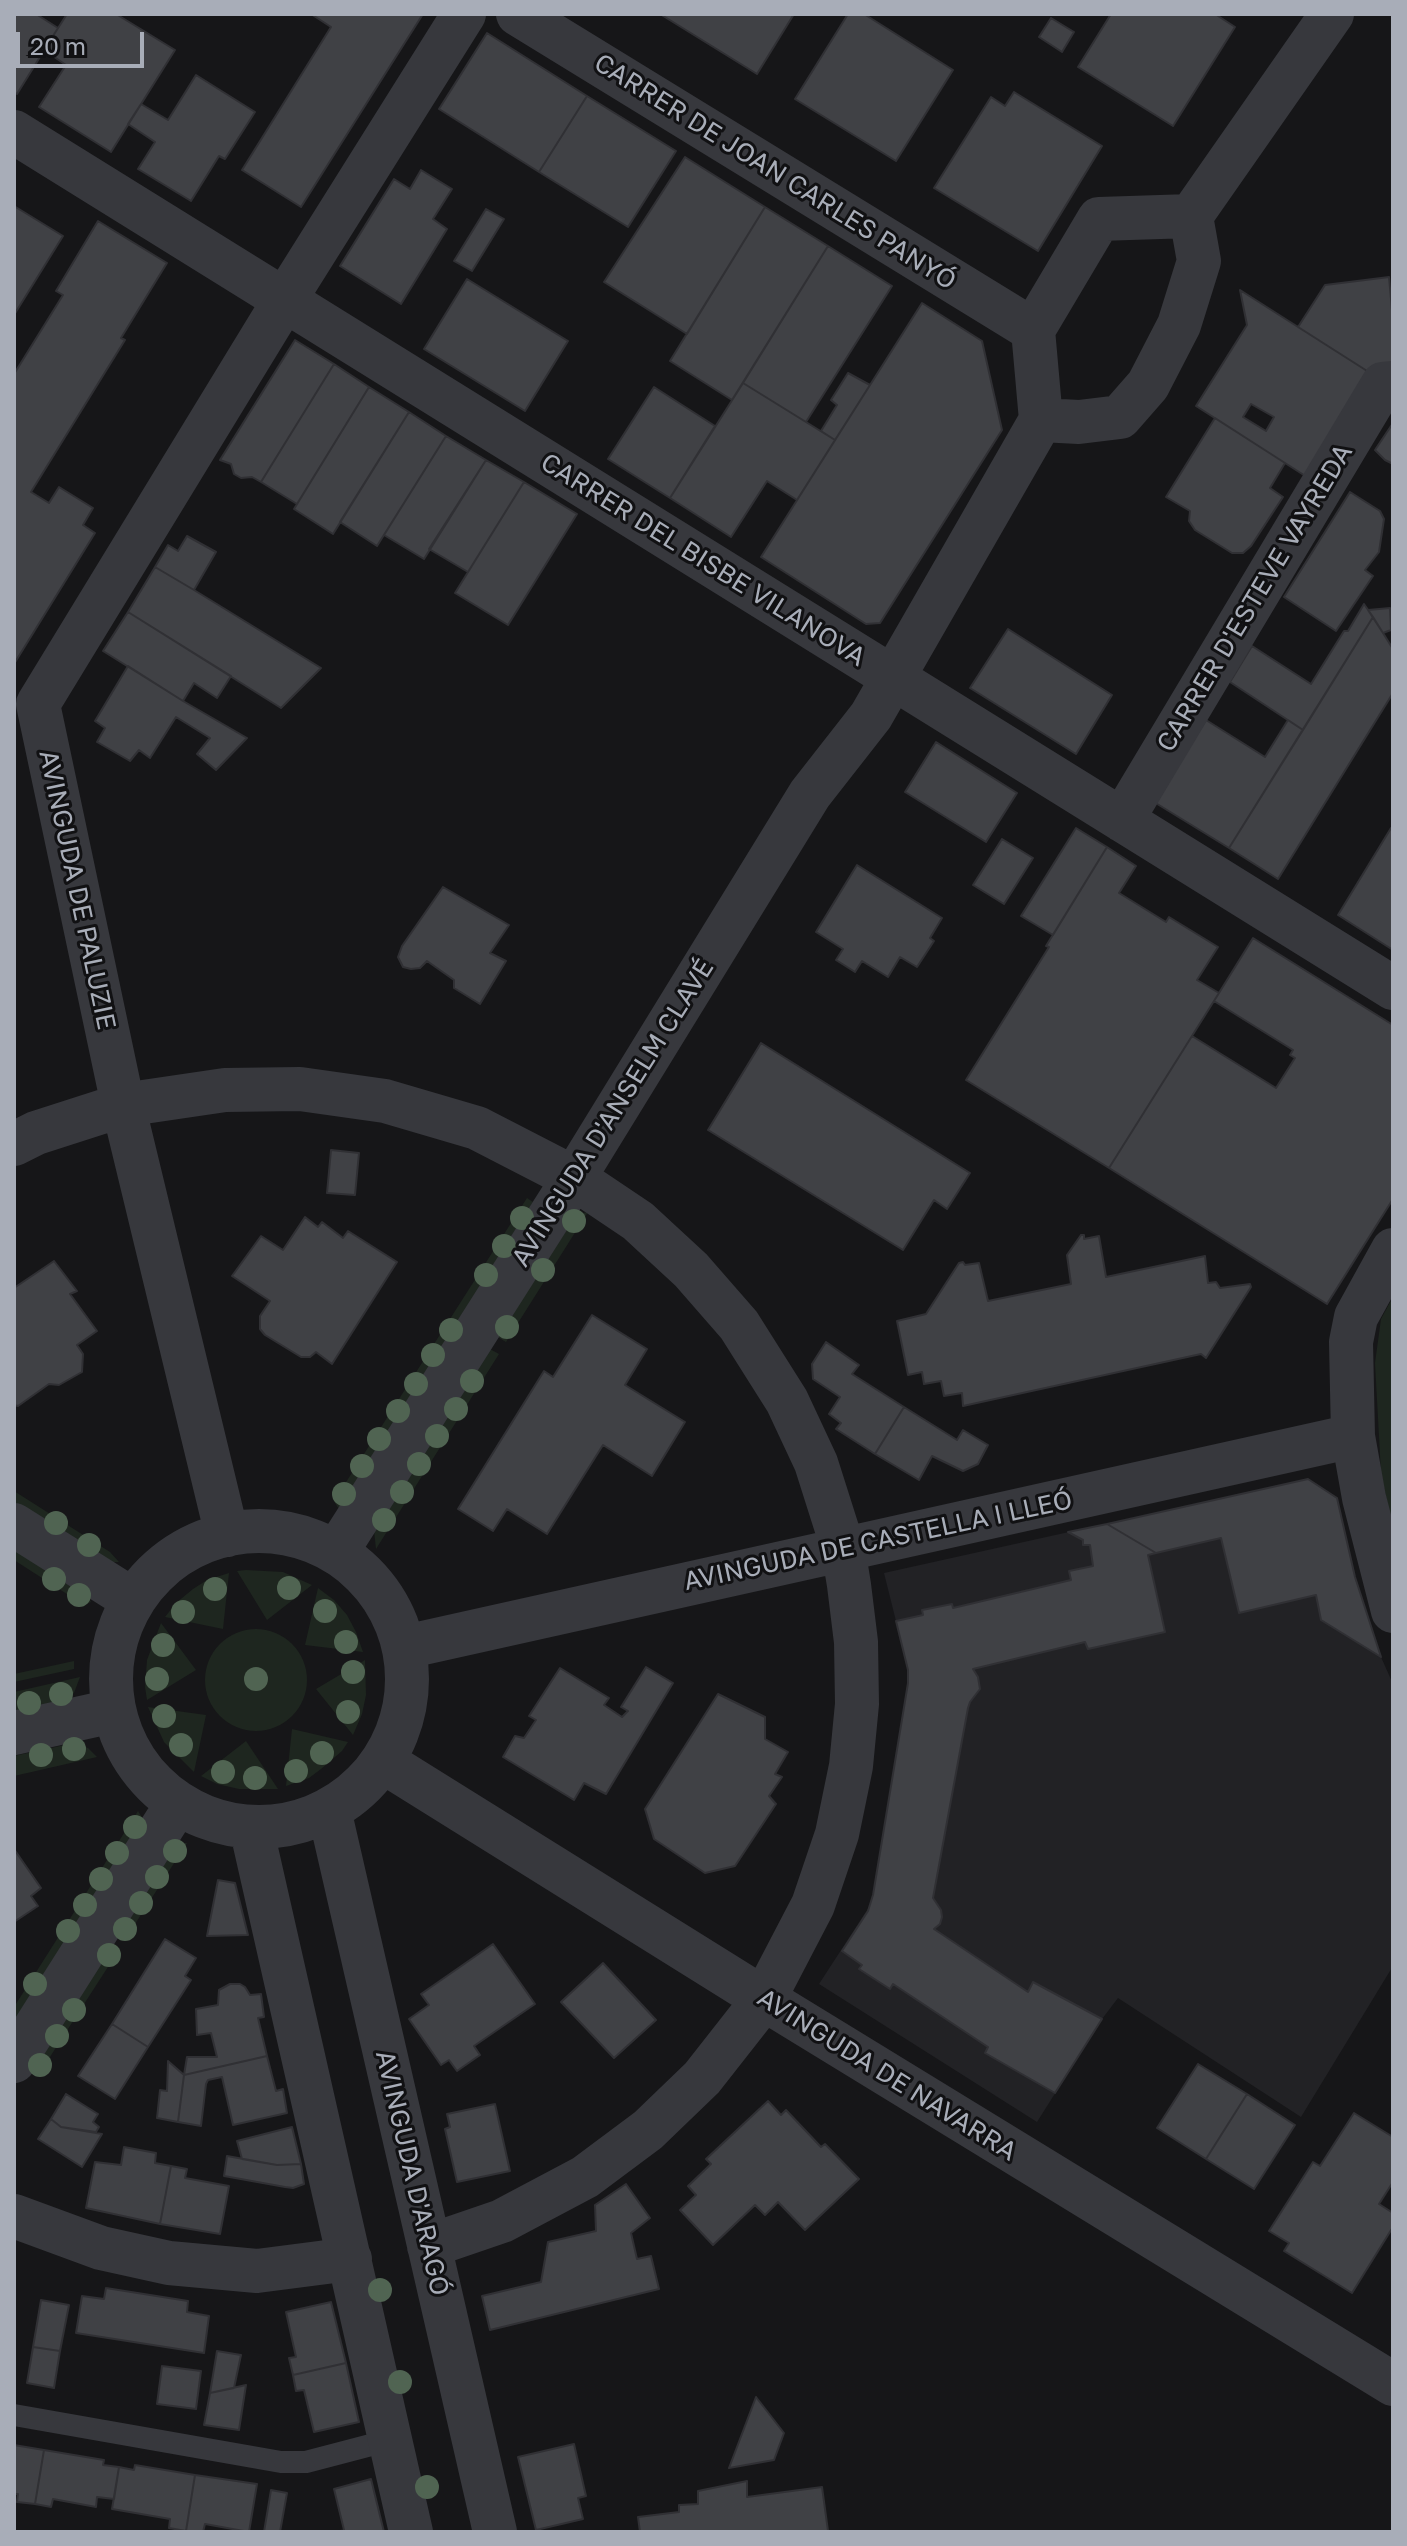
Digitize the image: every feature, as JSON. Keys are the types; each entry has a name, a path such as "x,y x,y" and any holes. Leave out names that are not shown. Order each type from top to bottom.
{"street":[{"name":"AVINGUDA DE PALUZIE","path":"227,1535 123,1105 38,704 464,14"},
{"name":"CARRER DE JOAN CARLES PANYÓ","path":"518,14 1033,330"},
{"path":"1191,216 1099,219 1033,330 1041,420 1079,422 1120,417 1148,385 1179,325 1199,261 1191,216 1332,14"},
{"name":"CARRER DEL BISBE VILANOVA","path":"14,132 1393,988"},
{"name":"CARRER D'ESTEVE VAYREDA","path":"1122,820 1383,384 1393,383"},
{"name":"AVINGUDA D'ANSELM CLAVÉ","path":"337,1551 574,1178 810,794 871,716 1041,420"},
{"path":"14,1144 36,1133 123,1105 225,1090 300,1089 385,1101 477,1128 574,1178 638,1221 691,1270 739,1325 787,1401 816,1463 843,1548 856,1642 857,1704 851,1766 837,1834 813,1905 764,1999 702,2078 648,2130 585,2177 502,2221 429,2246"},
{"path":"1393,1250 1356,1317 1351,1342 1353,1436 1364,1498 1393,1611"},
{"name":"AVINGUDA DE CASTELLA I LLEÓ","path":"405,1647 1353,1436"},
{"path":"14,1525 133,1600"},
{"path":"249,1531 288,1534 337,1551 360,1570 382,1596 397,1623 405,1647 408,1692 399,1729 384,1762 330,1814 251,1827 208,1820 177,1804 145,1776 126,1747 113,1711 110,1670 117,1635 133,1600 157,1571 188,1549 227,1535 249,1531"},
{"path":"14,1733 113,1711"},
{"name":"AVINGUDA DE NAVARRA","path":"384,1762 1393,2384"},
{"path":"14,2061 177,1804"},
{"name":"AVINGUDA D'ARAGÓ","path":"330,1814 495,2532"},
{"path":"251,1827 411,2532"},
{"path":"14,2216 101,2248 169,2263 257,2271 350,2259"}],"lane":[{"path":"14,2415 281,2462 306,2462 390,2440"}],"shaded area":[{"path":"527,1198 533,1202 340,1511 334,1501"},
{"path":"588,1212 506,1342 496,1336 577,1214"},
{"path":"1393,1297 1393,1531 1381,1473 1375,1363 1381,1319"},
{"path":"488,1348 499,1354 376,1549 374,1530"},
{"path":"1308,1479 1337,1498 1355,1577 1393,1684 1393,1966 1301,2117 1118,1998 1037,2122 819,1984 871,1904 908,1683 908,1669 884,1573"},
{"path":"14,1491 110,1552 119,1562 108,1562 14,1503"},
{"path":"14,1548 91,1602 84,1605 14,1560"},
{"path":"237,1571 283,1572 312,1585 267,1620"},
{"path":"229,1573 223,1629 165,1617 193,1589 207,1580"},
{"path":"318,1588 347,1615 363,1652 305,1645"},
{"path":"161,1623 196,1670 147,1700 147,1660"},
{"path":"256,1629 275,1633 292,1644 303,1661 307,1680 303,1699 292,1716 275,1727 256,1731 237,1727 220,1716 209,1699 205,1680 209,1661 220,1644 237,1633"},
{"path":"365,1660 366,1695 353,1735 316,1689"},
{"path":"74,1661 74,1669 14,1682 14,1674"},
{"path":"80,1677 74,1693 61,1702 14,1712 14,1692"},
{"path":"148,1707 206,1715 194,1772 164,1742"},
{"path":"292,1729 348,1742 342,1751 309,1778 286,1786"},
{"path":"246,1741 278,1789 239,1789 201,1776"},
{"path":"74,1743 88,1748 97,1757 14,1776 14,1756"},
{"path":"138,1811 143,1819 14,2030 14,2007"},
{"path":"187,1843 128,1935 119,1930 174,1846"},
{"path":"106,1950 115,1956 39,2074 32,2069"}],"building":[{"path":"14,14 36,14 58,28 17,94 14,92"},
{"path":"67,14 116,14 175,50 111,152 39,107 66,65 44,50"},
{"path":"311,14 423,14 301,207 242,170 331,27"},
{"path":"660,14 794,14 757,74"},
{"path":"848,14 864,14 953,70 896,161 795,99"},
{"path":"1111,14 1215,14 1235,27 1173,126 1078,67"},
{"path":"1051,18 1074,32 1062,52 1039,37"},
{"path":"487,33 587,96 539,172 439,109"},
{"path":"196,75 255,112 225,159 219,156 191,201 138,169 155,142 128,124 141,104 168,120"},
{"path":"1014,92 1102,146 1038,251 934,188 991,97 1005,106"},
{"path":"587,96 676,151 628,227 539,172"},
{"path":"685,157 765,207 687,334 604,282"},
{"path":"421,170 452,189 433,219 447,229 401,304 340,266 394,179 410,189"},
{"path":"14,206 63,236 14,315"},
{"path":"765,207 828,246 732,400 670,361"},
{"path":"486,209 504,219 472,271 454,261"},
{"path":"98,221 167,263 121,338 125,340 31,492 49,503 59,487 93,508 83,525 95,533 14,664 14,374 63,295 56,291"},
{"path":"828,246 892,286 806,422 743,383"},
{"path":"1389,277 1393,367 1375,376 1298,327 1325,285"},
{"path":"467,279 568,341 525,411 424,349"},
{"path":"1240,290 1375,376 1310,479 1196,406 1247,325","holes":["1251,404 1274,417 1266,431 1243,417"]},
{"path":"922,303 982,341 1002,430 880,623 866,624 761,557"},
{"path":"295,340 334,364 261,482 252,477 241,478 234,474 231,464 220,460"},
{"path":"334,364 369,387 297,504 261,482"},
{"path":"848,373 870,385 835,440 821,431 837,405 831,400"},
{"path":"743,383 835,440 797,500 767,481 731,537 670,498"},
{"path":"369,387 409,412 333,534 294,509"},
{"path":"654,387 715,426 670,498 608,459"},
{"path":"409,412 446,436 377,546 340,522"},
{"path":"1215,418 1285,463 1270,488 1283,497 1251,546 1243,553 1232,553 1195,530 1189,521 1190,511 1166,497"},
{"path":"1393,423 1393,464 1375,450"},
{"path":"446,436 486,460 424,559 384,535"},
{"path":"486,460 524,482 468,572 429,549"},
{"path":"524,482 577,514 508,625 455,593"},
{"path":"1350,492 1380,511 1384,519 1379,552 1365,570 1373,576 1336,631 1284,597"},
{"path":"187,536 216,552 194,590 155,567 168,545 178,551"},
{"path":"155,567 321,668 281,708 128,612"},
{"path":"1364,604 1373,617 1303,730 1230,682 1252,646 1311,684"},
{"path":"1390,608 1391,630 1383,633 1368,610"},
{"path":"128,612 231,676 217,698 194,683 183,701 103,651"},
{"path":"1373,617 1393,649 1393,693 1278,879 1229,848"},
{"path":"1008,629 1112,695 1076,754 970,688"},
{"path":"128,666 247,738 216,770 197,754 210,738 176,717 150,758 139,750 130,761 97,742 105,728 95,721"},
{"path":"1206,720 1265,757 1288,720 1303,730 1229,848 1154,802"},
{"path":"936,742 1017,793 986,842 905,792"},
{"path":"1076,828 1107,847 1053,935 1021,916"},
{"path":"1393,829 1393,950 1338,915"},
{"path":"1002,839 1033,858 1004,904 973,885"},
{"path":"1107,847 1136,866 1119,893 1166,922 1169,917 1218,947 1197,980 1219,993 1109,1168 966,1080"},
{"path":"857,865 942,918 930,938 934,941 917,967 900,957 888,977 862,961 855,972 836,960 843,949 816,932"},
{"path":"443,887 509,925 490,953 506,961 480,1004 454,988 454,980 427,961 420,968 411,969 403,967 398,957 402,946"},
{"path":"1253,938 1393,1025 1393,1199 1327,1304 1109,1168 1192,1036 1276,1088 1295,1058 1290,1055 1293,1050 1214,1001"},
{"path":"761,1043 970,1173 947,1209 934,1200 903,1250 708,1130"},
{"path":"331,1150 359,1153 355,1195 327,1193"},
{"path":"305,1217 318,1227 322,1222 343,1238 348,1231 397,1262 332,1364 316,1352 310,1357 301,1357 265,1335 260,1329 260,1316 270,1301 232,1276 261,1236 283,1250"},
{"path":"1081,1235 1084,1239 1099,1236 1106,1277 1205,1256 1208,1283 1216,1282 1220,1288 1250,1284 1251,1287 1206,1358 1201,1354 963,1406 962,1393 944,1396 941,1381 924,1384 922,1372 908,1375 897,1321 926,1314 959,1263 979,1263 988,1301 1071,1284 1067,1255"},
{"path":"54,1261 77,1291 70,1294 97,1331 77,1345 83,1354 82,1372 59,1385 49,1384 18,1406 14,1405 14,1288"},
{"path":"592,1315 647,1349 625,1385 685,1422 652,1476 603,1445 547,1534 507,1509 493,1531 458,1509 544,1371 553,1377"},
{"path":"826,1342 859,1365 852,1374 904,1407 875,1454 836,1429 841,1423 829,1414 840,1397 813,1379 812,1364"},
{"path":"904,1407 957,1440 963,1430 988,1445 978,1464 963,1471 932,1456 919,1480 875,1454"},
{"path":"1308,1479 1337,1498 1355,1577 1381,1657 1321,1620 1316,1595 1239,1613 1221,1538 1156,1553 1107,1524"},
{"path":"1107,1524 1156,1553 1148,1555 1165,1632 1088,1649 1085,1642 973,1669 980,1689 968,1708 933,1898 942,1917 934,1929 1028,1992 1033,1982 1102,2019 1055,2093 985,2053 988,2047 893,1984 890,1989 859,1969 862,1965 842,1951 868,1911 873,1895 908,1683 908,1670 896,1621 923,1615 922,1610 952,1604 953,1608 1071,1580 1069,1571 1093,1566 1090,1545 1083,1545 1083,1540 1068,1532"},
{"path":"646,1667 673,1683 606,1794 584,1783 574,1800 503,1757 515,1736 524,1738 536,1720 529,1716 560,1668 609,1698 604,1705 622,1717 628,1711 621,1707"},
{"path":"718,1694 765,1717 765,1739 788,1752 775,1774 782,1777 769,1796 776,1804 735,1866 705,1873 654,1839 645,1809"},
{"path":"14,1849 41,1888 31,1896 38,1906 14,1922"},
{"path":"218,1880 235,1883 248,1935 207,1936"},
{"path":"165,1939 196,1958 185,1976 191,1980 148,2047 112,2024"},
{"path":"493,1944 535,2004 474,2046 480,2055 457,2071 449,2060 441,2065 409,2019 429,2005 421,1994"},
{"path":"603,1963 656,2020 614,2058 561,2002"},
{"path":"230,1984 240,1984 250,1995 261,1994 264,2017 258,2018 267,2056 184,2075 187,2057 217,2057 211,2033 197,2035 196,2009 218,2005 219,1990"},
{"path":"112,2024 148,2047 115,2099 78,2076"},
{"path":"267,2056 276,2091 283,2089 287,2113 233,2125 222,2077 208,2080 206,2084 201,2126 178,2122 184,2075"},
{"path":"168,2061 184,2075 178,2122 157,2118 160,2090 167,2091"},
{"path":"1198,2064 1247,2094 1206,2159 1157,2128"},
{"path":"66,2094 98,2114 93,2122 99,2127 96,2132 61,2127 51,2119"},
{"path":"1247,2094 1295,2125 1254,2189 1206,2159"},
{"path":"768,2101 781,2115 786,2110 821,2147 825,2144 859,2179 805,2230 778,2202 765,2215 755,2205 713,2245 680,2210 696,2195 688,2186 711,2164 706,2159"},
{"path":"495,2104 510,2171 457,2182 445,2129 450,2127 447,2114"},
{"path":"1354,2113 1393,2137 1393,2182 1379,2204 1393,2213 1393,2227 1352,2293 1284,2251 1289,2243 1269,2231 1313,2162 1320,2166"},
{"path":"51,2119 61,2127 102,2134 82,2167 38,2139"},
{"path":"292,2127 301,2164 277,2165 242,2159 237,2141"},
{"path":"124,2147 156,2153 155,2163 171,2166 160,2224 86,2208 95,2162 121,2165"},
{"path":"227,2156 277,2165 301,2164 304,2184 293,2188 224,2176"},
{"path":"171,2166 187,2169 185,2178 229,2186 220,2234 160,2224"},
{"path":"626,2184 650,2218 631,2233 637,2259 651,2256 659,2289 490,2330 482,2296 541,2282 548,2242 596,2231 595,2205"},
{"path":"106,2288 188,2301 187,2312 209,2316 204,2353 76,2333 82,2296 104,2299"},
{"path":"41,2300 69,2305 60,2351 33,2347"},
{"path":"331,2302 346,2363 293,2375 289,2358 296,2357 286,2312"},
{"path":"33,2347 60,2351 54,2388 27,2383"},
{"path":"217,2351 241,2355 234,2388 210,2393"},
{"path":"346,2363 359,2422 314,2432 304,2390 296,2391 293,2375"},
{"path":"162,2366 201,2371 196,2409 157,2404"},
{"path":"246,2385 239,2430 204,2425 210,2393"},
{"path":"756,2397 784,2433 774,2460 729,2468"},
{"path":"574,2444 586,2496 578,2498 583,2519 536,2530 518,2457"},
{"path":"14,2445 44,2450 35,2504 17,2502 18,2494 14,2494"},
{"path":"44,2450 104,2460 103,2465 119,2467 114,2499 97,2497 96,2507 53,2499 51,2507 35,2504"},
{"path":"135,2465 195,2475 186,2531 169,2528 170,2519 112,2509 119,2467 134,2470"},
{"path":"195,2475 257,2484 249,2532 205,2524 203,2532 186,2531"},
{"path":"371,2479 384,2532 337,2532 344,2530 334,2489"},
{"path":"747,2481 747,2497 822,2487 828,2531 640,2532 638,2517 679,2512 679,2505 698,2504 698,2491"},
{"path":"271,2490 287,2493 280,2532 264,2532"}]}
